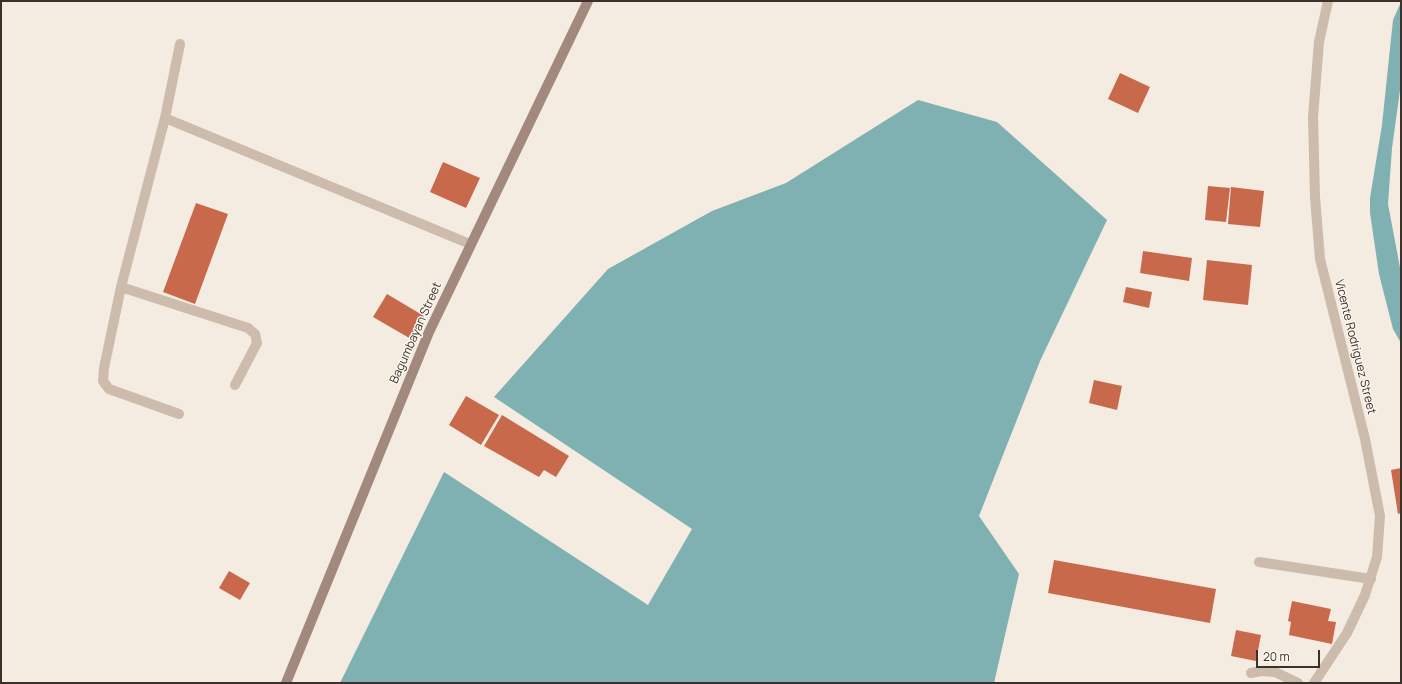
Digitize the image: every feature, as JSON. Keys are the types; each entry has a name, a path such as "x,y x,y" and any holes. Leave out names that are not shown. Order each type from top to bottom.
{"main road":[{"name":"Bagumbayan Street","path":"286,683 429,332 588,1"}],"street":[{"name":"Vicente Rodriguez Street","path":"1314,683 1347,633 1371,579 1377,557 1380,516 1361,423 1320,258 1315,197 1313,117 1319,42 1328,1"},
{"path":"179,414 109,389 103,381 104,368 121,288 165,118 180,44"},
{"path":"165,118 470,244"},
{"path":"121,288 248,328 255,334 257,343 235,385"},
{"path":"1259,562 1371,579"},
{"path":"1251,673 1261,671 1275,672 1298,683"}],"water":[{"path":"1401,2 1401,83 1392,148 1388,204 1401,273 1401,343 1393,329 1379,274 1370,213 1370,198 1382,125 1393,20"},
{"path":"918,100 997,122 1107,220 1040,361 979,516 1019,574 994,683 340,683 444,472 648,605 692,529 494,397 608,269 712,211 786,183"}],"building":[{"path":"1120,73 1150,87 1138,113 1108,99"},
{"path":"443,162 480,178 466,208 430,192"},
{"path":"1208,186 1230,188 1226,222 1205,220"},
{"path":"1231,187 1264,191 1260,227 1228,224"},
{"path":"196,203 228,214 195,304 163,292"},
{"path":"1143,251 1192,258 1189,281 1140,273"},
{"path":"1207,260 1252,265 1248,305 1203,300"},
{"path":"1126,287 1152,292 1149,308 1123,302"},
{"path":"387,294 424,316 411,339 373,317"},
{"path":"1094,380 1122,386 1117,410 1089,403"},
{"path":"466,396 499,415 481,445 449,425"},
{"path":"502,415 569,456 556,477 544,470 539,477 484,446"},
{"path":"1401,468 1401,513 1398,514 1391,470"},
{"path":"1054,560 1216,589 1210,623 1048,593"},
{"path":"229,571 250,583 240,600 219,588"},
{"path":"1292,601 1331,609 1328,621 1336,622 1332,644 1289,635 1291,622 1288,621"},
{"path":"1236,630 1261,635 1256,661 1231,656"}]}
